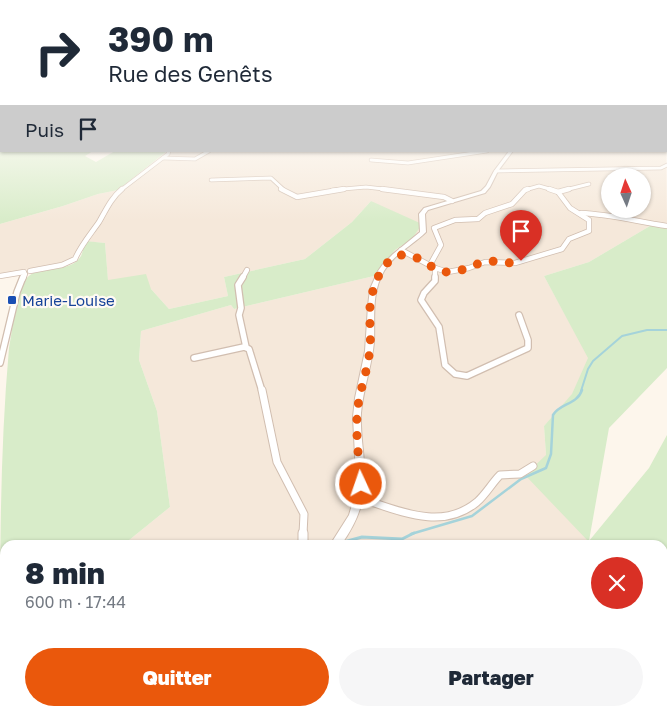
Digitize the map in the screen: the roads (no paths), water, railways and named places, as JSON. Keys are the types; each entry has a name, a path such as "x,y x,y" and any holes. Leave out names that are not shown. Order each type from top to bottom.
{"street":[{"path":"0,276 62,265 75,260 82,243 98,223 113,197 167,153"},
{"path":"163,158 195,159 205,153"},
{"path":"371,160 408,163 471,153"},
{"path":"338,540 356,510 361,484 357,416 361,384 369,357 371,332 370,306 374,286 382,270 394,256 423,232 422,214 426,209 483,192 509,153"},
{"path":"496,171 661,168 667,165"},
{"path":"211,180 271,178 281,189 297,197 334,190 366,187 444,197 452,201"},
{"path":"558,192 589,184"},
{"path":"401,250 433,266 448,272 469,268 485,262 515,263 562,249 569,239 589,230 589,220 581,213 570,208 558,192 546,187 532,186 525,190 512,204 485,213 478,219 469,218 438,225 434,228 442,245 433,266 435,281 424,293 421,300 439,327 445,365 455,374 467,376 528,348 528,340 519,315"},
{"path":"581,213 603,214 618,219 667,226"},
{"path":"412,242 409,249 412,256"},
{"path":"394,256 412,256"},
{"path":"248,270 238,285 241,308 239,315 246,347 249,349 259,376 277,462 304,514 303,540"},
{"path":"0,363 16,292 26,272"},
{"path":"194,358 246,347"},
{"path":"359,498 418,516 441,519 452,517 476,503 500,475 520,474 533,466"}],"waterway":[{"path":"581,391 588,369 593,361 622,336 647,330 667,330"},
{"path":"413,533 472,516 521,479 546,468 551,454 553,415 560,408 576,399 582,390"},
{"path":"351,540 362,537 402,539 413,533"}],"place":[{"name":"Marie-Louise","path":"12,300"}]}
